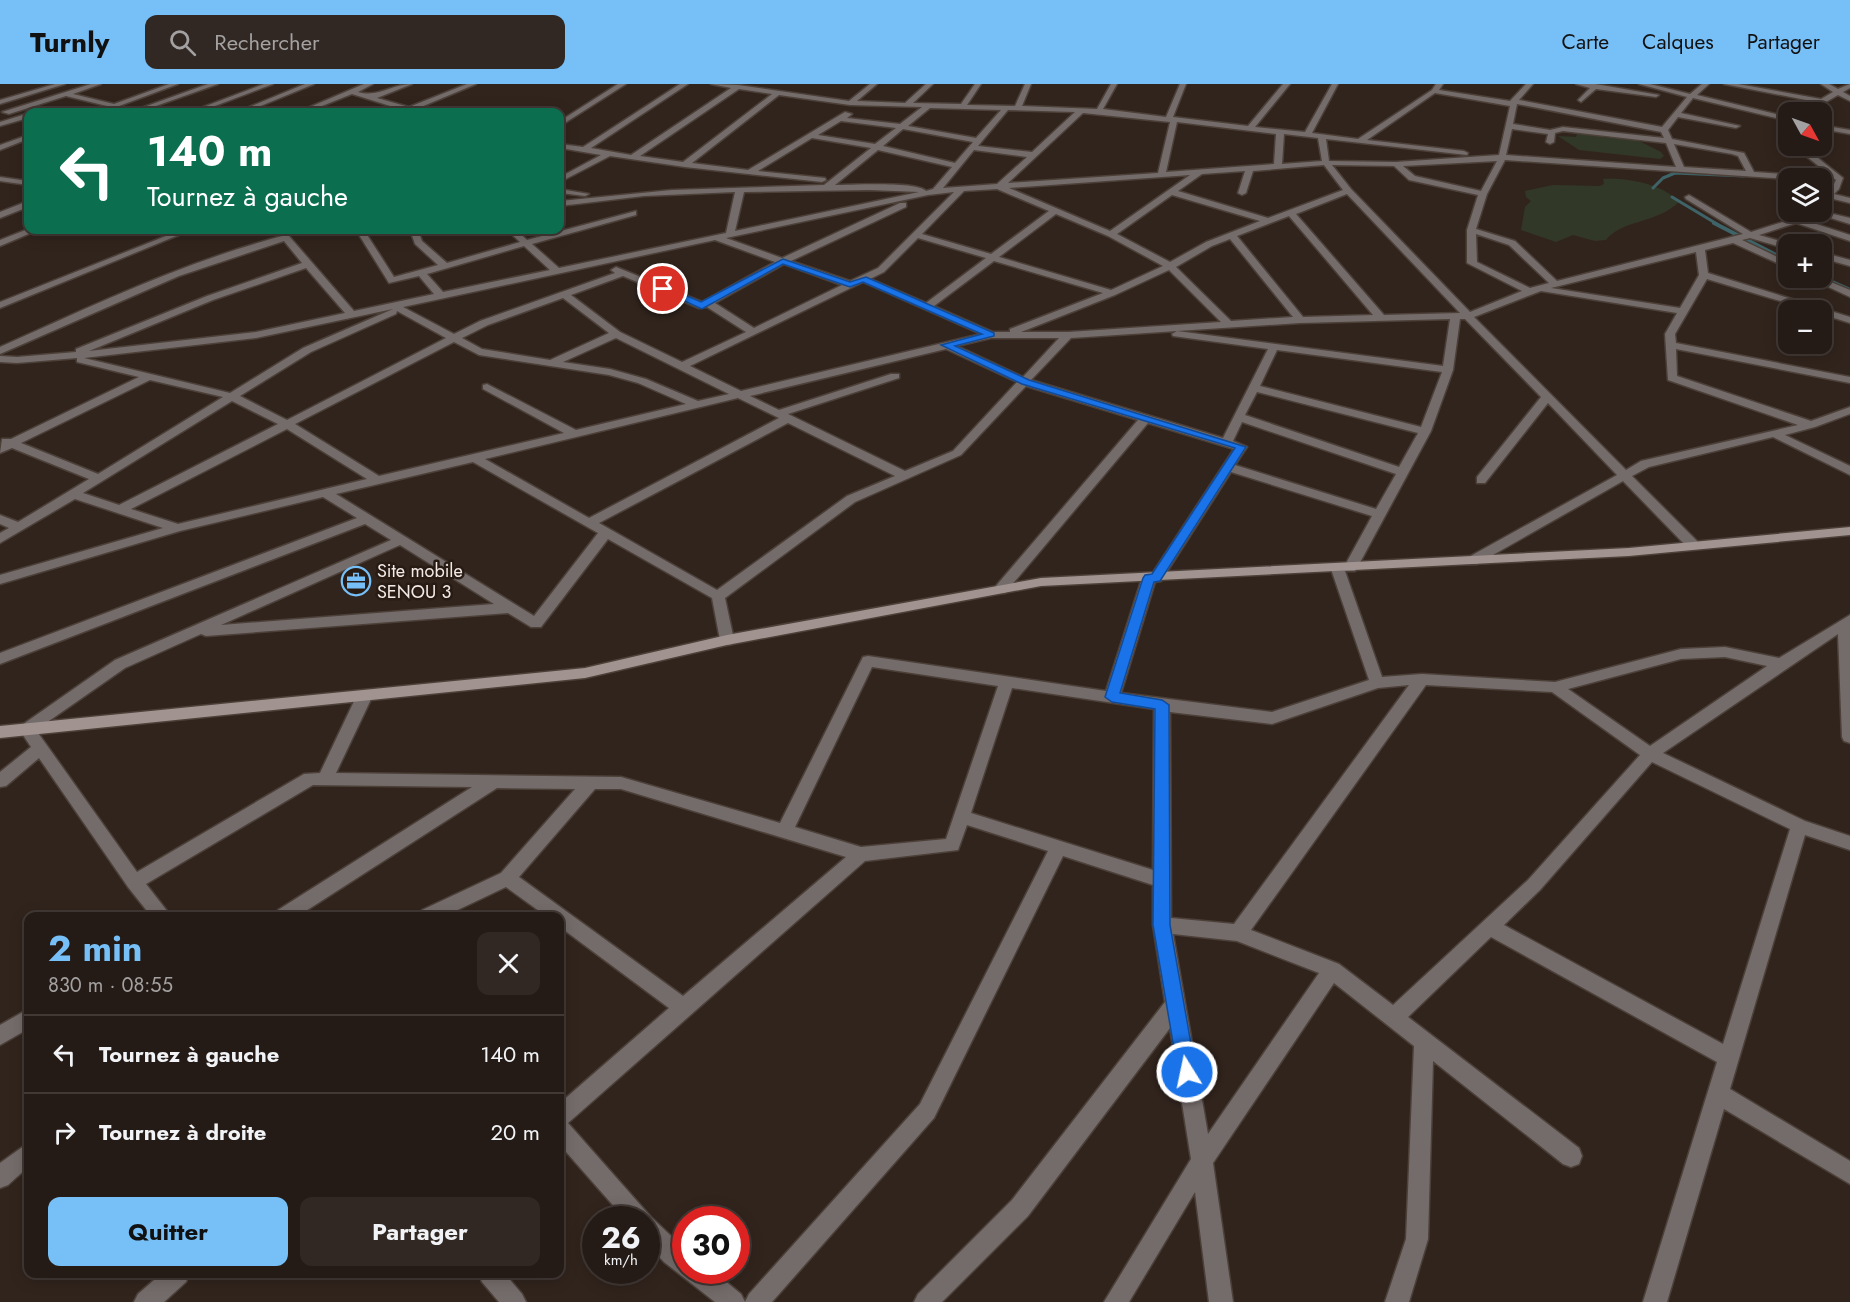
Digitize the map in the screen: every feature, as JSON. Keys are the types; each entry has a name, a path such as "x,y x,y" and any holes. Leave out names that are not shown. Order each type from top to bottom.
{"street":[{"path":"0,102 62,84"},
{"path":"3,111 98,84"},
{"path":"109,108 175,84"},
{"path":"146,108 215,84"},
{"path":"206,108 270,84"},
{"path":"252,108 311,84"},
{"path":"312,108 370,84"},
{"path":"370,98 409,84"},
{"path":"414,108 473,84"},
{"path":"564,122 624,84"},
{"path":"585,149 685,84"},
{"path":"714,84 850,103 1099,111 1171,121 1308,133 1502,158 1778,176"},
{"path":"633,157 740,88 751,84"},
{"path":"850,103 874,84"},
{"path":"906,105 930,84"},
{"path":"963,106 978,84"},
{"path":"1018,108 1028,84"},
{"path":"1099,111 1114,84"},
{"path":"1162,173 1171,121 1183,84"},
{"path":"1250,128 1287,84"},
{"path":"1308,133 1334,85 1322,84"},
{"path":"1530,84 1513,102 1502,158 1483,194 1471,230 1472,263 1533,290 1684,311"},
{"path":"1579,84 1689,99 1778,117"},
{"path":"1642,84 1689,99"},
{"path":"1664,130 1689,99 1706,84"},
{"path":"1727,84 1822,101 1830,88 1850,85"},
{"path":"1811,84 1830,88 1850,99"},
{"path":"1581,100 1594,86"},
{"path":"1360,140 1437,87 1664,130"},
{"path":"790,95 799,89"},
{"path":"352,92 398,108"},
{"path":"685,165 778,93"},
{"path":"66,94 115,106"},
{"path":"59,105 82,98"},
{"path":"750,172 866,104"},
{"path":"826,188 929,105"},
{"path":"600,262 702,306 783,261 936,191 1006,108"},
{"path":"999,187 1082,110"},
{"path":"3,111 24,115"},
{"path":"1676,114 1736,126"},
{"path":"0,124 24,117"},
{"path":"840,119 903,127 978,141"},
{"path":"1508,126 1550,132 1563,129 1668,141 1739,154 1751,174"},
{"path":"1664,130 1681,170"},
{"path":"1832,130 1850,132"},
{"path":"1278,166 1280,131"},
{"path":"1550,132 1552,134 1550,142"},
{"path":"1321,135 1326,163 1348,191 1694,546"},
{"path":"811,136 877,147 958,166"},
{"path":"0,148 24,139"},
{"path":"564,146 685,165 834,182"},
{"path":"972,148 1034,155"},
{"path":"564,178 610,153"},
{"path":"1811,156 1837,178"},
{"path":"0,359 17,360 128,351 256,335 398,307 936,191 1326,163 1396,164 1502,158"},
{"path":"1396,164 1412,178 1483,194"},
{"path":"564,167 579,169"},
{"path":"1242,193 1250,168"},
{"path":"1111,234 1201,171"},
{"path":"1832,178 1850,175"},
{"path":"1832,191 1835,189 1837,178"},
{"path":"0,179 24,182"},
{"path":"564,202 606,196 740,190 890,187 936,191"},
{"path":"999,187 1111,234 1170,266 1227,323"},
{"path":"683,366 881,270 962,189"},
{"path":"730,235 740,190"},
{"path":"564,191 606,196"},
{"path":"1004,335 1112,293 1170,266 1209,244 1348,191"},
{"path":"1171,192 1268,221"},
{"path":"1689,197 1749,235 1778,243"},
{"path":"1832,199 1850,201"},
{"path":"0,215 24,206"},
{"path":"927,307 1056,210"},
{"path":"564,232 633,213"},
{"path":"1291,213 1381,318"},
{"path":"1832,216 1850,221"},
{"path":"0,580 177,528 991,334 1068,335 1227,323 1468,316 1533,290 1734,240 1788,222"},
{"path":"1801,222 1850,237"},
{"path":"1471,230 1512,243 1555,284"},
{"path":"0,243 24,234"},
{"path":"0,304 177,234"},
{"path":"363,234 392,281 558,234"},
{"path":"415,234 418,242 445,267"},
{"path":"516,234 557,271"},
{"path":"916,235 1112,293"},
{"path":"1231,235 1300,320"},
{"path":"0,351 189,267 239,250 285,238 352,315"},
{"path":"716,238 850,285"},
{"path":"1734,240 1778,260"},
{"path":"1700,248 1704,275 1670,334 1672,378 1811,425"},
{"path":"1832,258 1850,263"},
{"path":"66,356 210,298 308,264"},
{"path":"421,273 441,296"},
{"path":"121,509 484,323 623,273"},
{"path":"1704,275 1785,300"},
{"path":"862,279 991,334"},
{"path":"1832,286 1850,294"},
{"path":"564,294 616,334 905,476"},
{"path":"708,303 753,332"},
{"path":"398,307 479,352 610,372 642,381 697,405"},
{"path":"0,539 307,350 398,307"},
{"path":"1832,315 1850,320"},
{"path":"1377,683 1344,568 1380,514 1425,431 1448,370 1455,317"},
{"path":"1146,329 1448,370"},
{"path":"554,362 616,334"},
{"path":"718,596 851,499 957,453 1068,335"},
{"path":"946,345 1026,382 1241,447 1153,578 1112,697"},
{"path":"1670,345 1850,380"},
{"path":"1226,443 1274,346"},
{"path":"66,356 231,396 287,424 378,481"},
{"path":"4,444 150,376"},
{"path":"589,523 784,416 895,376"},
{"path":"486,387 575,434"},
{"path":"1254,388 1425,431"},
{"path":"1481,480 1547,397"},
{"path":"1472,561 1645,464 1811,425 1850,410"},
{"path":"1239,417 1402,472"},
{"path":"1000,590 1146,418"},
{"path":"1775,434 1850,471"},
{"path":"4,444 98,478"},
{"path":"475,458 718,596 728,640"},
{"path":"1228,467 1380,514"},
{"path":"325,493 536,624 606,532"},
{"path":"73,494 177,528"},
{"path":"0,519 18,527"},
{"path":"0,659 366,519"},
{"path":"0,732 585,673 728,640 1041,582 1472,561 1694,546 1850,531"},
{"path":"27,729 120,664 401,540"},
{"path":"194,632 510,608"},
{"path":"1393,1018 1534,885 1650,754 1781,664 1848,622"},
{"path":"1848,622 1850,737"},
{"path":"784,832 868,661 1162,705 1272,718 1377,683 1422,679 1555,687 1681,654 1725,652 1781,664"},
{"path":"1238,933 1422,679"},
{"path":"134,882 310,779 621,783 861,854 952,845 1007,681"},
{"path":"1555,687 1650,754 1799,826 1850,843"},
{"path":"325,779 365,695"},
{"path":"1162,705 1162,925 1202,1161 1221,1302"},
{"path":"27,729 134,882 159,912"},
{"path":"0,782 41,748"},
{"path":"290,912 495,781"},
{"path":"436,912 507,878 591,783"},
{"path":"962,817 1162,880"},
{"path":"1655,1302 1799,826"},
{"path":"758,1302 927,1111 1059,848"},
{"path":"564,1113 861,854"},
{"path":"507,878 554,912"},
{"path":"564,920 684,1008"},
{"path":"1162,925 1238,933 1332,970 1571,1156"},
{"path":"1490,927 1729,1058"},
{"path":"1116,1302 1202,1161 1332,970"},
{"path":"926,1302 1020,1208 1175,1005"},
{"path":"0,1036 24,1021"},
{"path":"1397,1302 1417,1239 1424,1042"},
{"path":"1718,1094 1850,1173"},
{"path":"564,1134 628,1206"},
{"path":"0,1177 24,1158"},
{"path":"660,1241 672,1254"},
{"path":"146,1302 173,1278"},
{"path":"493,1278 514,1302"},
{"path":"710,1284 733,1302"}],"green space":[{"path":"1577,134 1608,138 1621,136 1639,141 1661,152 1664,156 1660,159 1579,150 1558,136 1576,137"},
{"path":"1603,179 1622,179 1654,186 1679,202 1660,214 1621,228 1606,240 1595,241 1573,235 1556,242 1521,230 1525,207 1531,201 1526,197 1525,191 1553,185 1600,186 1604,184"}],"waterway":[{"path":"1653,188 1663,178 1675,173 1744,176"},
{"path":"1672,197 1717,224"},
{"path":"1714,223 1778,256"},
{"path":"1832,282 1850,290"}],"place":[{"name":"Site mobile SENOU 3","path":"356,581"}],"route":[{"path":"663,289 702,306 783,261 850,285 862,279 991,334 946,345 1026,382 1241,447 1156,578 1149,578 1112,697 1162,705 1162,925 1187,1072"}]}
